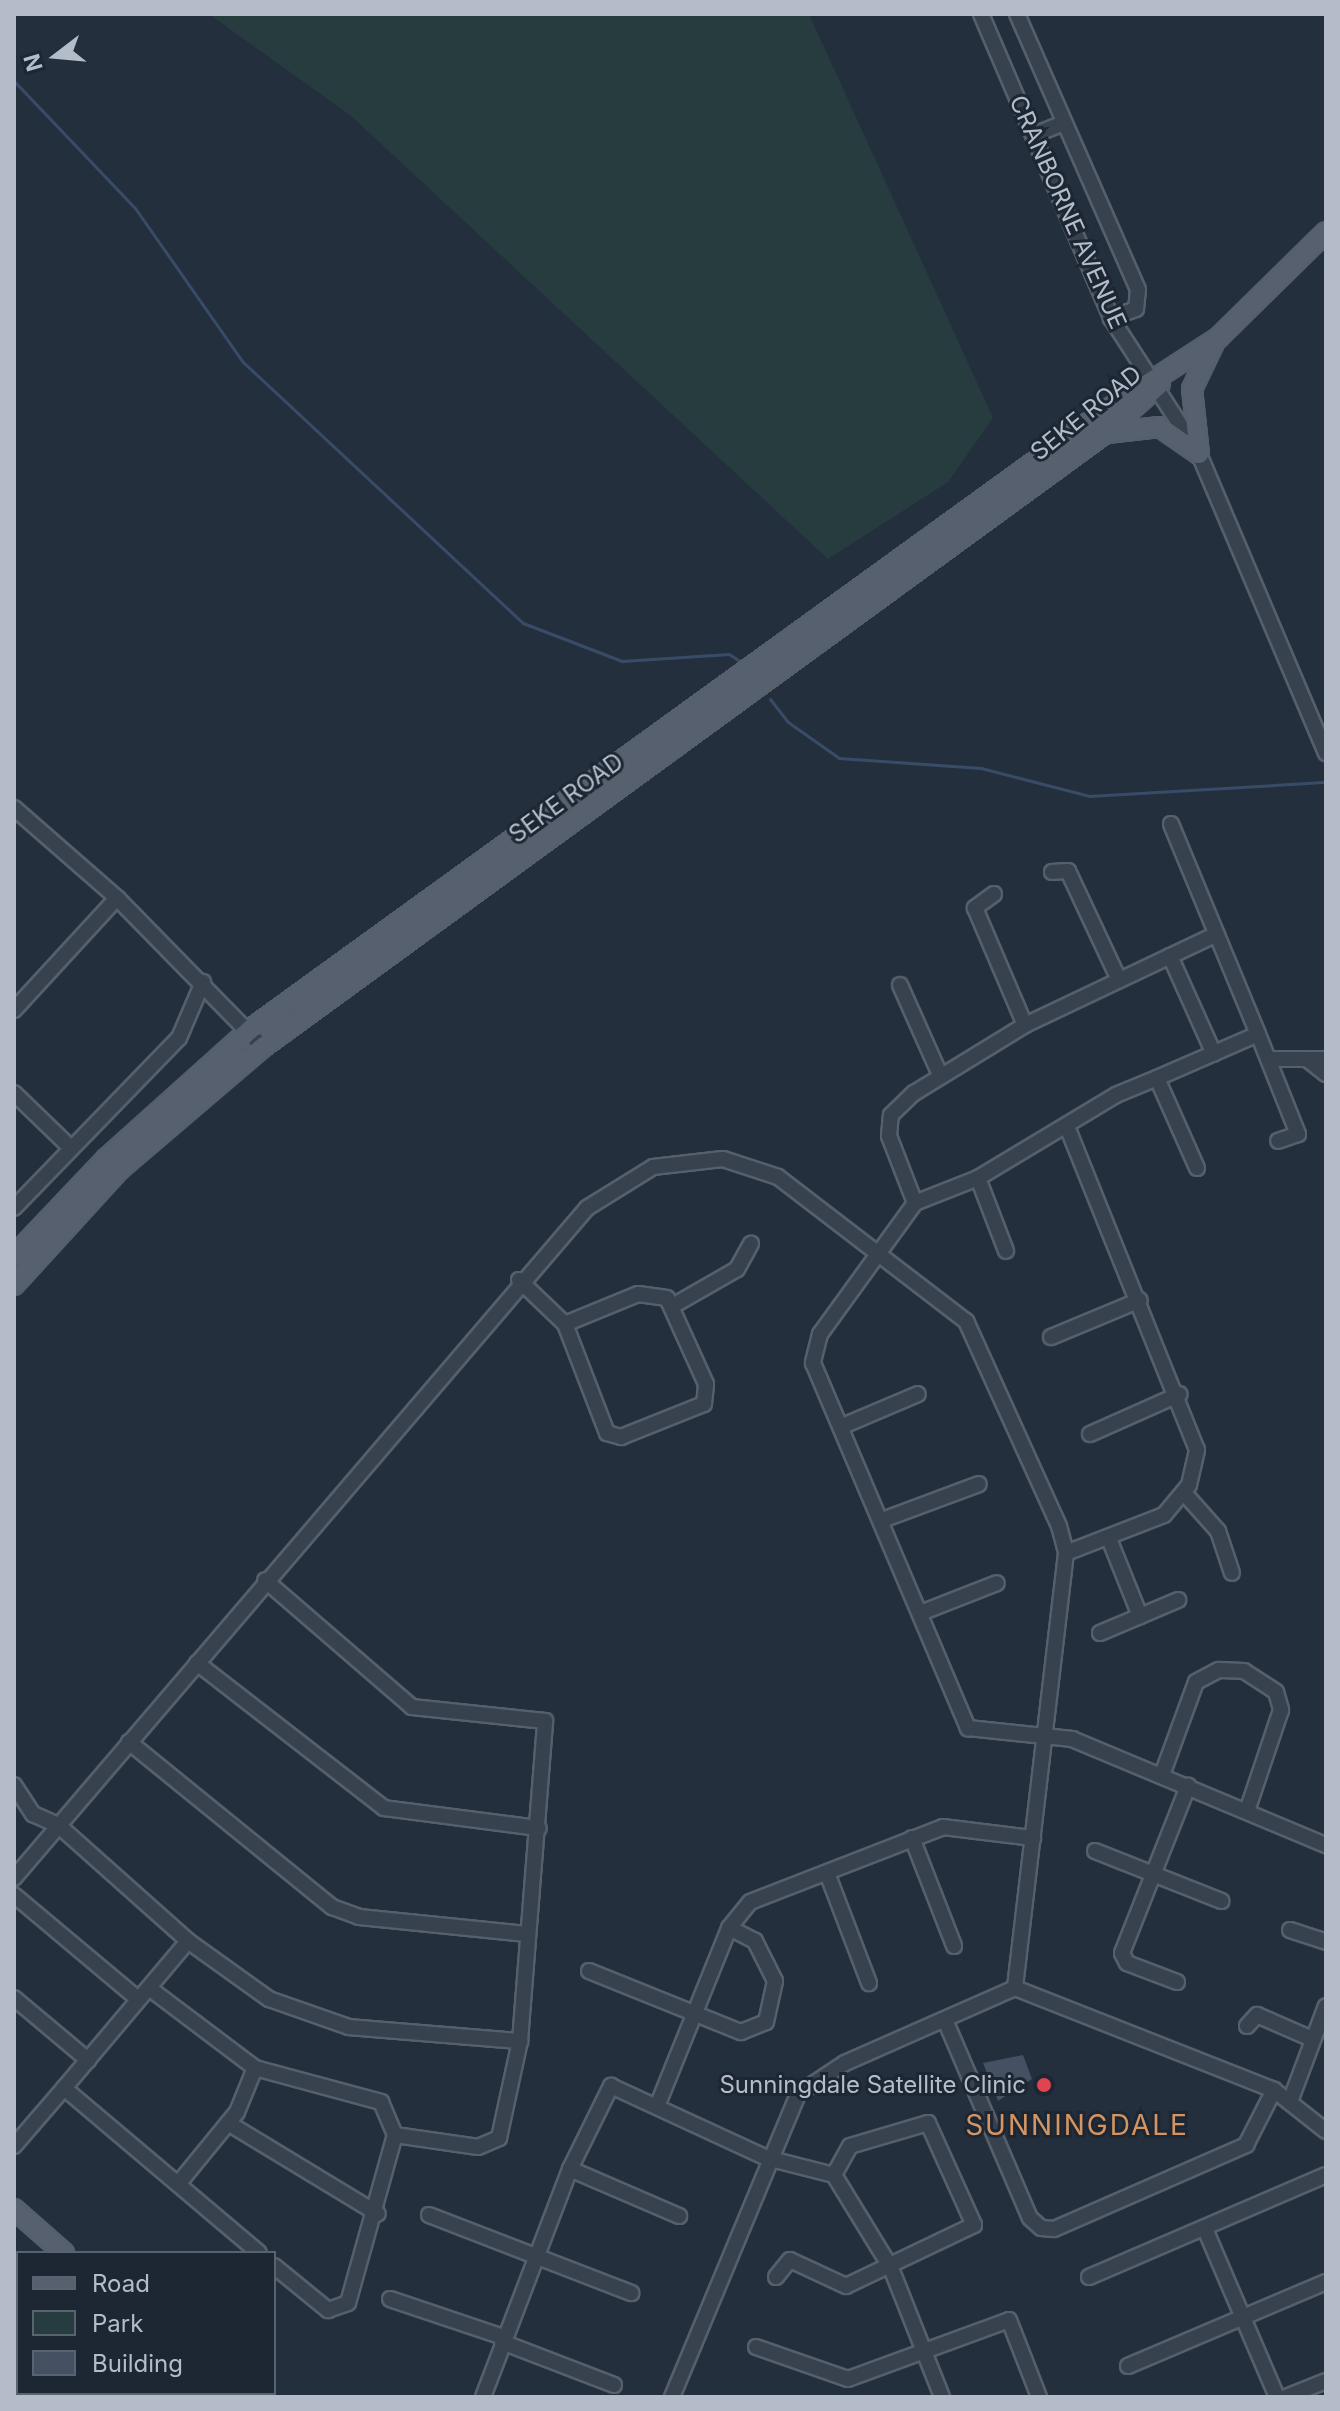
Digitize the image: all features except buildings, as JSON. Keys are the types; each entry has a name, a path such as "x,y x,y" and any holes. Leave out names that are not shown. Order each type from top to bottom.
{"main road":[{"name":"SEKE ROAD","path":"14,1256 106,1159 251,1029 1218,338 1326,232"},
{"path":"1199,454 1192,389 1218,338"},
{"name":"SEKE ROAD","path":"14,1285 129,1161 263,1047 1104,434 1158,381"},
{"path":"1104,434 1160,427 1199,454"},
{"path":"14,2209 62,2251"}],"street":[{"name":"CRANBORNE AVENUE","path":"981,14 1111,318 1158,381 1199,454 1326,753"},
{"path":"1017,14 1138,290 1136,309 1111,318"},
{"path":"1034,135 1064,123"},
{"path":"14,808 117,898 251,1029 263,1047"},
{"path":"1171,824 1298,1134 1278,1141"},
{"path":"1052,872 1068,871 1119,980"},
{"path":"994,894 975,908 1025,1025"},
{"path":"14,1010 117,898"},
{"path":"915,1203 891,1149 891,1115 940,1075 1025,1025 1217,934"},
{"path":"1170,956 1214,1054"},
{"path":"14,1208 179,1038 203,982"},
{"path":"900,985 940,1075"},
{"path":"1258,1034 1157,1078 978,1178 915,1203 813,1352 885,1519 968,1728 1027,1739 1046,1734 1248,1808 1326,1845"},
{"path":"1269,1059 1326,1059"},
{"path":"1308,1060 1326,1074"},
{"path":"1157,1078 1197,1168"},
{"path":"14,1093 70,1147"},
{"path":"1066,1553 1110,1541 1152,1522 1185,1494 1196,1438 1067,1126"},
{"path":"14,1878 519,1280 608,1190 678,1161 723,1159 778,1177 954,1308 977,1336 1066,1553 1015,1988"},
{"path":"978,1178 1006,1251"},
{"path":"565,1324 638,1294 676,1304 737,1269 751,1244"},
{"path":"519,1280 565,1324 602,1426 621,1437 704,1404 706,1384 676,1304"},
{"path":"1051,1337 1140,1300"},
{"path":"845,1425 918,1394"},
{"path":"1090,1434 1180,1394"},
{"path":"885,1519 979,1484"},
{"path":"1185,1494 1218,1531 1232,1573"},
{"path":"1110,1541 1140,1616"},
{"path":"265,1580 412,1707 545,1721 520,2041 499,2138 478,2147 395,2135"},
{"path":"923,1612 997,1583"},
{"path":"1100,1633 1178,1600"},
{"path":"197,1663 384,1808 539,1828"},
{"path":"1162,1775 1196,1682 1219,1670 1244,1671 1276,1692 1281,1710 1248,1808"},
{"path":"129,1742 332,1907 359,1917 527,1934"},
{"path":"14,1785 33,1814 58,1825 188,1941 269,1999 313,2020 520,2041"},
{"path":"1177,1982 1127,1963 1122,1953 1188,1786"},
{"path":"658,2104 729,1928 750,1902 912,1838 955,1826 1033,1838"},
{"path":"912,1838 954,1946"},
{"path":"1095,1851 1221,1901"},
{"path":"827,1873 869,1983"},
{"path":"14,1895 144,1994 255,2068 381,2102 395,2135 378,2214 348,2303 339,2309 319,2305 276,2268"},
{"path":"589,1971 733,2033 767,2018 774,1974 751,1936 729,1928"},
{"path":"1290,1930 1326,1942"},
{"path":"14,2146 188,1941"},
{"path":"672,2397 767,2158 805,2087 1015,1988 1274,2090 1291,2099 1326,2131"},
{"path":"14,1998 88,2060"},
{"path":"1291,2099 1326,2006"},
{"path":"1247,2026 1257,2015 1312,2039"},
{"path":"945,2020 1030,2218 1041,2228 1054,2229 1246,2145 1274,2090"},
{"path":"178,2184 228,2123 255,2068"},
{"path":"64,2088 257,2251"},
{"path":"483,2397 502,2340 570,2169 606,2088 658,2104 767,2158 834,2175 891,2268 942,2397"},
{"path":"776,2277 785,2260 846,2286 891,2268 974,2225 935,2132 920,2121 850,2146 834,2175"},
{"path":"228,2123 378,2214"},
{"path":"570,2169 679,2216"},
{"path":"1089,2277 1326,2175"},
{"path":"429,2215 631,2293"},
{"path":"1205,2229 1277,2397"},
{"path":"1128,2366 1326,2282"},
{"path":"390,2299 614,2385"},
{"path":"756,2347 840,2380 924,2348 1012,2321 1039,2397"},
{"path":"1286,2397 1326,2381"}],"green space":[{"path":"209,14 809,14 993,418 948,482 828,559 350,115"}],"waterway":[{"path":"14,81 135,208 243,362 523,623 622,661 729,654 741,662"},
{"path":"770,699 788,722 839,758 981,768 1089,796 1324,782"}],"place":[{"name":"Sunningdale Satellite Clinic","path":"1044,2085"}],"district":[{"name":"SUNNINGDALE","path":"1077,2125"}]}
